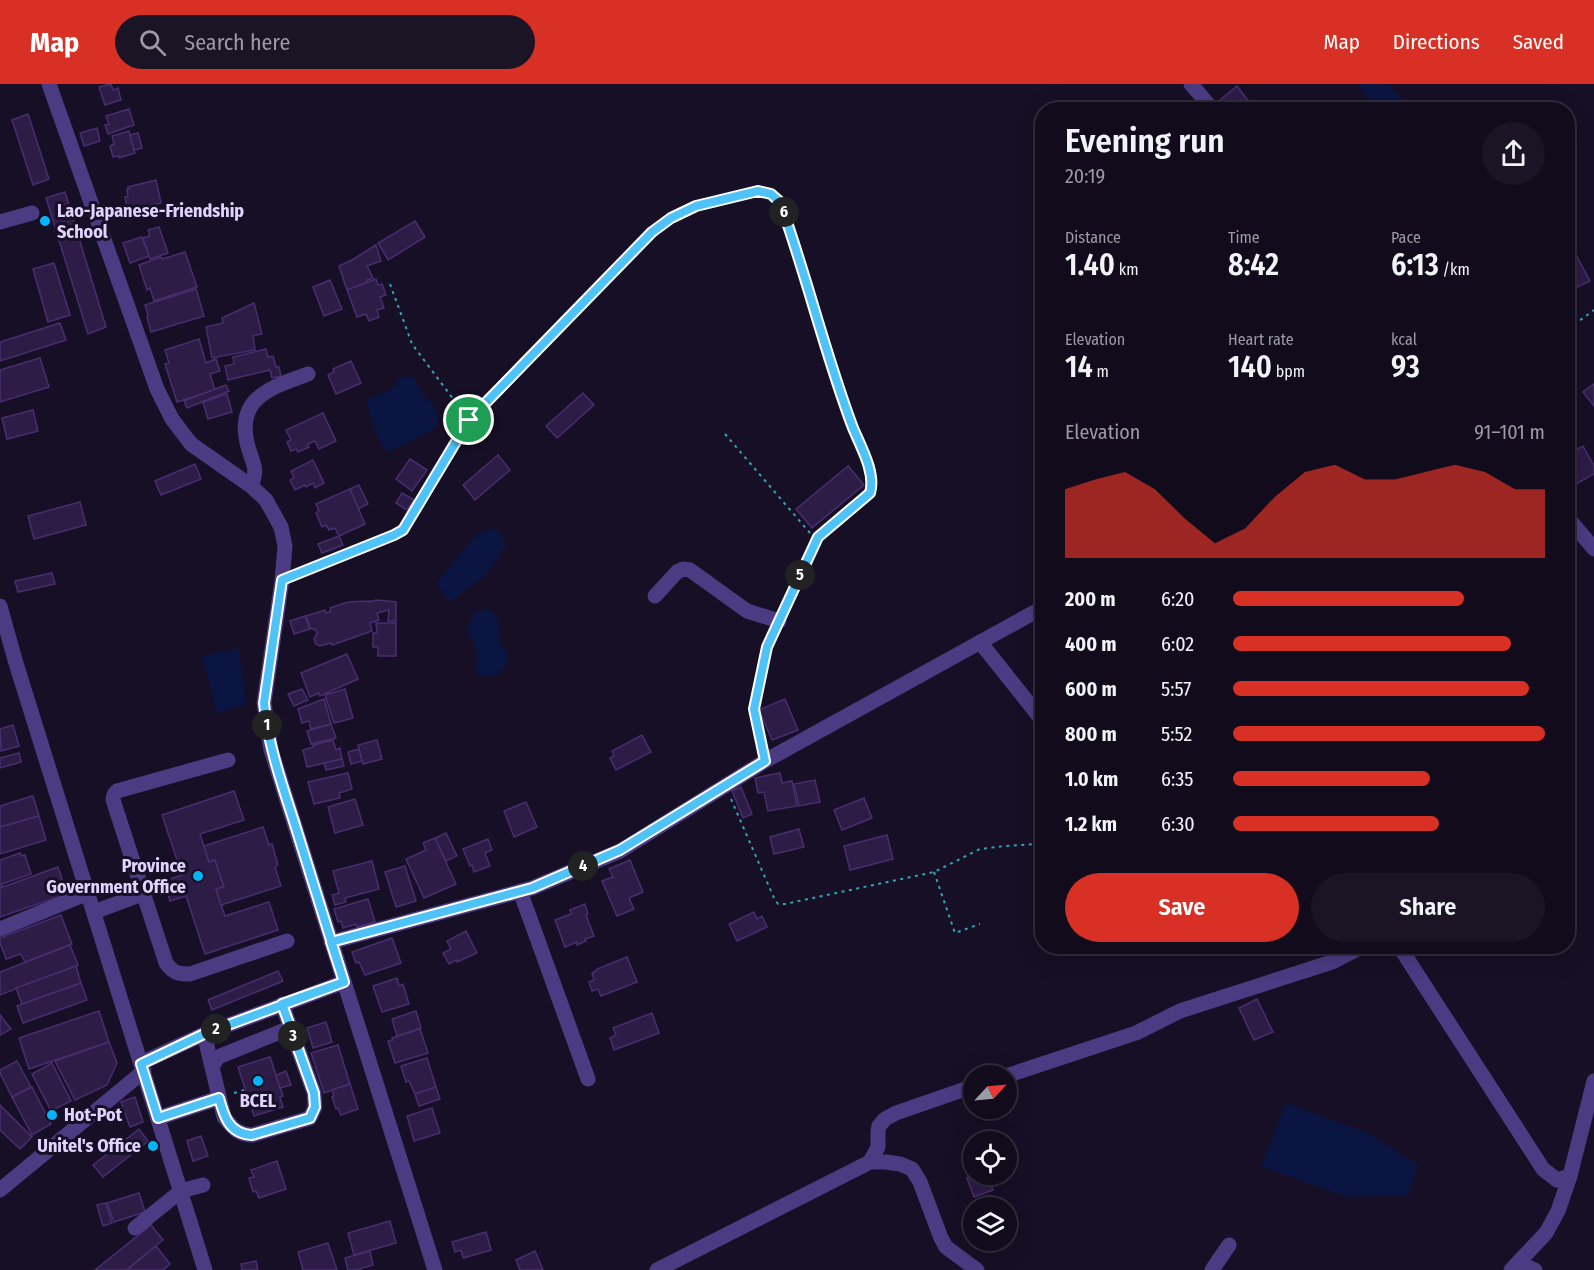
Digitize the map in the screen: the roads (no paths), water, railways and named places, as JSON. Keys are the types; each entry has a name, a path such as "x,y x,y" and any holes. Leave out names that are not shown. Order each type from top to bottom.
{"street":[{"path":"49,84 157,389 172,419 191,444 251,486 266,500 281,527 285,546 282,580 264,703 271,750 435,1270"},
{"path":"1191,84 1206,102"},
{"path":"0,222 32,213"},
{"path":"251,486 255,477 255,468 248,448 247,414 259,396 279,384 308,374"},
{"path":"1575,528 1594,549"},
{"path":"655,596 677,572 683,569 690,570 747,611 779,621"},
{"path":"0,606 205,1270"},
{"path":"331,942 532,888 620,850 765,761 1035,612"},
{"path":"980,642 1035,711"},
{"path":"228,760 117,791 115,794 113,800 142,894 166,963 178,974 190,974 287,941"},
{"path":"520,891 588,1079"},
{"path":"0,929 88,893"},
{"path":"94,912 142,894"},
{"path":"1017,1072 1136,1033 1180,1011 1314,969 1348,954"},
{"path":"1404,954 1543,1170 1557,1180 1569,1176"},
{"path":"0,1190 143,1067 204,1034 344,982"},
{"path":"204,1034 224,1117 232,1128 242,1134 252,1135 310,1118 315,1107 314,1093 282,1004"},
{"path":"212,1067 218,1057 290,1028"},
{"path":"1515,1266 1546,1233 1553,1221 1569,1176 1594,1081"},
{"path":"870,1162 878,1147 878,1131 885,1119 963,1090"},
{"path":"158,1118 219,1098"},
{"path":"657,1270 870,1162 900,1164 912,1169 920,1182 946,1247 976,1270"},
{"path":"135,1228 181,1191 203,1185"},
{"path":"1212,1270 1229,1245"},
{"path":"1515,1266 1535,1270"}],"waterway":[{"path":"1372,84 1389,102"}],"place":[{"name":"Lao-Japanese-Friendship School","path":"45,221"},
{"name":"Province Government Office","path":"198,876"},
{"name":"BCEL","path":"258,1081"},
{"name":"Hot-Pot","path":"52,1115"},
{"name":"Unitel's Office","path":"153,1146"}]}
